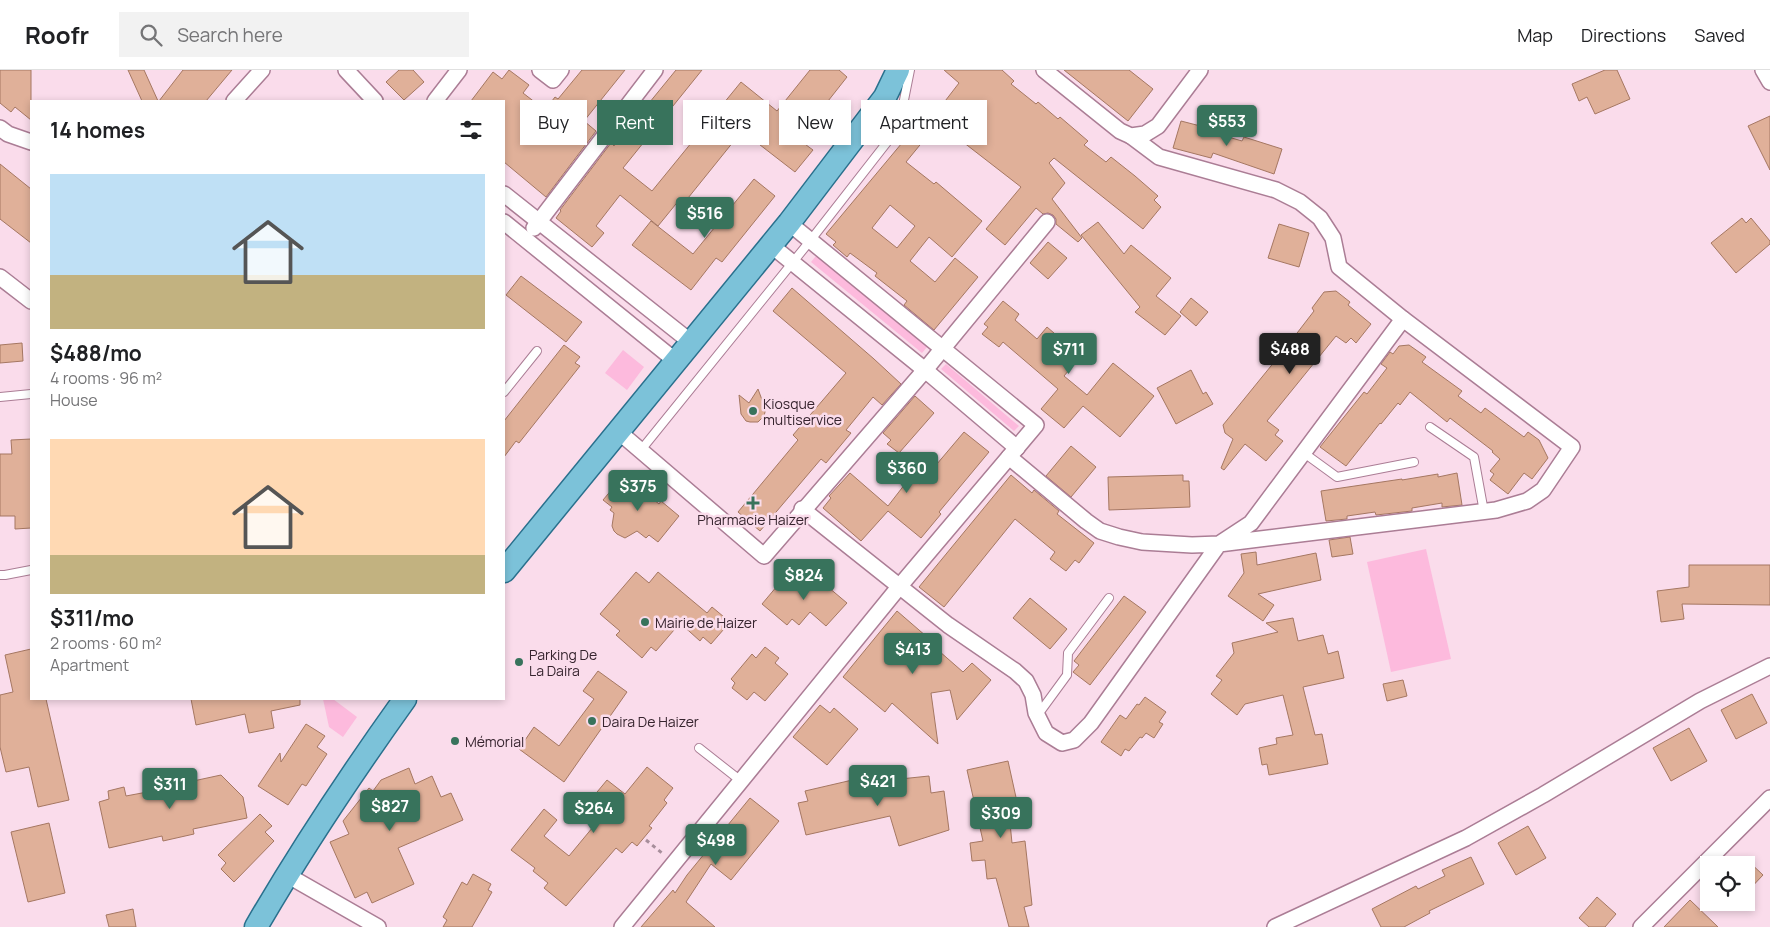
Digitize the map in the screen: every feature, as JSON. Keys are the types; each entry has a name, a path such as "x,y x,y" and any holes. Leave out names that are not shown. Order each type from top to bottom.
{"main road":[{"path":"505,570 772,246 885,97 898,70"},
{"path":"256,927 287,874 354,769 404,700"}],"street":[{"path":"235,100 262,70"},
{"path":"346,70 374,100"},
{"path":"436,100 459,70"},
{"path":"540,70 553,80 560,70"},
{"path":"525,239 655,70"},
{"path":"772,246 925,370 1086,521 1100,530 1119,537 1142,542 1192,545 1219,544 1484,512 1527,501 1543,490 1572,447 1339,267 1333,238 1320,218 1300,202 1276,190 1159,157 1131,136 1120,132 1044,70"},
{"path":"1131,136 1145,134 1158,126 1200,70"},
{"path":"1764,70 1770,82"},
{"path":"0,128 8,134 30,142"},
{"path":"505,195 692,342"},
{"path":"619,432 764,556 802,509 925,370 941,348 1047,222"},
{"path":"505,223 677,362"},
{"path":"622,927 899,587 1036,425 789,223"},
{"path":"0,277 30,300"},
{"path":"802,509 948,625 1016,671 1026,681 1032,695 1037,716 1046,733 1062,743 1074,740 1091,723 1219,544 1251,523 1404,319"},
{"path":"1275,927 1466,838 1543,795 1700,701 1770,666"},
{"path":"1641,927 1770,798"},
{"path":"287,874 378,927"}],"lane":[{"path":"641,450 810,241 895,130 900,120 910,70"},
{"path":"505,391 537,351"},
{"path":"0,397 30,394"},
{"path":"1430,427 1474,457 1484,512"},
{"path":"1304,453 1338,477 1414,462"},
{"path":"0,575 5,576 30,570"},
{"path":"1037,716 1067,674 1068,653 1109,598"},
{"path":"699,748 740,781"}],"path":[{"path":"646,840 674,863"}],"shaded area":[{"path":"816,256 927,347 922,353 811,262"},
{"path":"623,350 644,367 627,390 605,373"},
{"path":"946,364 1019,426 1014,431 941,369"},
{"path":"1426,549 1451,659 1391,672 1367,562"},
{"path":"323,700 334,700 357,717 343,737 329,727"}],"building":[{"path":"0,70 31,70 30,119 15,107 11,112 0,103"},
{"path":"128,70 144,70 158,100 142,100"},
{"path":"183,70 232,70 207,100 160,100"},
{"path":"399,70 413,70 424,82 404,100 386,82"},
{"path":"509,70 529,85 523,93 532,100 520,100 520,145 585,145 546,197 505,163 505,100 472,100 493,72 502,79"},
{"path":"582,70 625,70 601,100 597,100 597,105 587,117 587,100 553,100 555,97 558,99"},
{"path":"676,70 702,70 673,106 673,100 652,100"},
{"path":"810,70 839,70 847,77 829,100 786,100"},
{"path":"944,70 1002,70 1014,81 1011,84 1036,104 1038,102 1058,119 1060,117 1088,141 1084,145 1106,162 1111,157 1135,176 1158,196 1154,200 1161,207 1143,229 1054,158 1049,163 1065,183 1052,199 1082,238 1078,242 1056,224 1056,219 1053,215 1043,214 1036,208 1005,245 986,229 1021,187 967,145 987,145 987,100 946,100 959,83"},
{"path":"1064,70 1129,70 1153,89 1128,121"},
{"path":"1605,70 1617,70 1630,99 1595,114 1587,97 1579,101 1572,84"},
{"path":"741,82 763,100 726,100"},
{"path":"769,105 777,111 779,109 779,145 806,145 813,150 795,172 760,145 769,145"},
{"path":"1770,116 1770,170 1748,126"},
{"path":"1181,121 1212,129 1211,132 1242,141 1244,137 1282,149 1274,174 1213,153 1211,158 1173,148"},
{"path":"587,124 596,131 587,143"},
{"path":"609,145 642,145 623,168 652,191 690,145 731,145 684,203 680,199 658,226 620,195 596,226 604,233 592,247 556,218 560,210"},
{"path":"900,145 920,145 906,162 934,184 936,182 982,221 952,257 929,237 910,261 935,282 955,258 978,277 934,330 904,305 907,301 875,276 877,273 850,253 847,257 833,245 836,242 826,234","holes":["890,205 915,226 897,248 872,228"]},
{"path":"0,164 30,188 30,242 0,219"},
{"path":"754,179 775,196 722,262 716,258 691,290 632,245 651,221 693,254"},
{"path":"1742,218 1746,223 1751,218 1770,241 1770,244 1736,273 1711,243"},
{"path":"1098,222 1124,254 1131,245 1171,278 1156,296 1181,316 1165,335 1135,312 1140,307 1081,235"},
{"path":"1279,224 1309,233 1299,267 1268,258"},
{"path":"1048,242 1067,258 1048,279 1030,263"},
{"path":"521,276 582,322 566,342 506,295"},
{"path":"792,288 901,384 882,405 873,397 846,430 851,433 826,463 821,459 760,531 738,512 798,440 793,435 846,373 773,311"},
{"path":"1336,291 1350,302 1348,305 1371,324 1356,343 1351,338 1346,343 1336,336 1267,421 1279,430 1275,435 1283,441 1266,461 1245,444 1224,470 1221,468 1233,439 1225,433 1223,425 1314,311 1312,308 1324,292"},
{"path":"1191,298 1208,312 1196,326 1180,312"},
{"path":"1003,301 1019,314 1015,320 1037,339 1047,327 1076,352 1069,360 1074,364 1064,376 1087,395 1113,363 1154,396 1120,437 1083,406 1064,428 1041,409 1058,389 1003,342 999,347 982,334 988,327 984,324"},
{"path":"22,343 23,361 0,363 0,345"},
{"path":"564,345 580,357 575,363 580,366 519,443 516,441 505,456 505,420"},
{"path":"1409,345 1426,357 1422,362 1462,391 1458,396 1481,413 1485,408 1524,437 1528,432 1539,440 1548,458 1532,479 1524,473 1508,494 1490,480 1494,474 1490,471 1500,459 1493,451 1450,418 1447,422 1410,392 1400,405 1398,403 1380,423 1346,466 1320,447 1364,392 1367,394 1387,368 1381,364 1390,352 1393,354 1399,346"},
{"path":"1191,370 1203,394 1206,392 1213,404 1176,424 1157,388"},
{"name":"Kiosque multiservice","path":"758,389 765,408 764,416 758,422 746,421 741,414 739,395 749,403"},
{"path":"915,396 934,413 899,453 887,444 891,440 883,433"},
{"path":"964,432 989,452 939,512 941,514 921,538 888,511 861,541 823,508 831,498 829,496 850,473 888,506 905,484 907,486 913,478 920,484"},
{"path":"30,439 30,528 15,529 15,516 0,516 0,454 12,454 11,440"},
{"path":"1071,446 1096,467 1071,497 1046,476"},
{"path":"1457,473 1462,505 1442,507 1442,503 1412,508 1412,511 1376,515 1375,512 1347,516 1347,519 1326,521 1321,491 1438,474 1438,477"},
{"path":"624,475 659,504 661,501 679,516 658,542 649,535 646,538 637,531 625,538 614,531 612,526 614,513 610,510 612,507 603,500"},
{"path":"1011,475 1032,493 1034,490 1059,511 1057,514 1094,543 1079,563 1075,560 1066,571 1050,559 1055,552 1015,519 944,607 919,587"},
{"path":"1183,475 1183,481 1189,481 1190,507 1109,510 1108,477"},
{"path":"1350,537 1353,554 1332,557 1329,540"},
{"path":"1256,552 1257,565 1316,553 1321,580 1258,594 1274,605 1263,621 1228,596 1244,573 1241,554"},
{"path":"1689,565 1770,565 1770,605 1682,604 1684,619 1661,622 1657,591 1689,587"},
{"path":"807,571 847,603 826,626 810,612 799,625 792,619 787,625 762,604 783,579 790,584 795,578 799,581"},
{"name":"Mairie de Haizer","path":"636,572 649,583 658,572 707,613 712,607 730,622 711,644 703,637 700,641 680,623 656,651 651,647 642,658 616,635 620,631 600,614"},
{"path":"1124,596 1146,612 1090,685 1073,672 1079,665 1074,661"},
{"path":"1030,598 1067,629 1050,649 1013,618"},
{"path":"897,611 941,649 939,651 963,672 972,663 991,680 957,720 950,690 931,693 938,744 892,703 885,712 843,677"},
{"path":"1293,618 1298,641 1323,635 1328,654 1338,651 1344,678 1303,687 1315,735 1322,734 1328,764 1269,775 1267,764 1262,765 1259,748 1277,744 1276,738 1293,735 1283,695 1245,704 1237,715 1211,694 1222,680 1216,676 1234,653 1232,643 1278,632 1266,623"},
{"path":"765,647 779,658 775,663 788,674 765,701 754,692 747,700 732,688 735,683 731,679 752,654 756,658"},
{"path":"30,649 30,700 46,700 69,800 38,807 29,767 6,772 0,747 0,695 13,692 5,655"},
{"name":"Daira De Haizer","path":"598,671 627,692 564,782 519,749 534,727 559,746 594,699 583,691"},
{"path":"1403,680 1407,696 1387,701 1383,684"},
{"path":"1752,694 1767,723 1736,739 1721,710"},
{"path":"1145,697 1166,712 1159,722 1163,724 1154,738 1146,733 1142,738 1140,737 1129,751 1125,749 1121,756 1101,742 1120,715 1126,719"},
{"path":"191,700 300,700 300,705 271,711 274,728 249,733 245,714 196,725"},
{"path":"820,705 830,713 834,708 858,729 827,765 793,737"},
{"path":"306,724 325,736 317,747 327,754 306,786 302,784 288,805 258,786 280,753 281,762"},
{"path":"1689,728 1707,761 1671,781 1653,748"},
{"path":"1008,761 1019,811 1009,813 1012,843 1025,841 1032,905 1024,907 1029,927 1009,927 996,878 987,879 985,860 972,861 970,843 983,841 967,770"},
{"path":"647,767 673,788 664,800 667,803 649,826 652,828 637,846 632,842 622,853 616,848 566,906 544,888 548,883 533,871 535,868 511,850 544,809 557,820 544,836 569,856 593,827 578,815 607,780 625,794"},
{"path":"409,768 415,784 432,776 441,797 451,793 463,820 398,848 414,884 372,903 367,892 355,898 330,842 349,834 343,821 369,788 373,791 381,780"},
{"path":"182,774 184,783 221,775 243,797 247,818 193,829 194,834 163,841 162,836 109,848 99,802 109,799 108,791 124,787 126,796 163,789 161,778"},
{"path":"929,776 931,793 944,791 949,830 899,846 890,816 806,835 798,803 808,801 805,791 861,778 862,783"},
{"path":"750,798 779,821 731,880 711,864 686,902 715,927 641,927 673,890 675,893 687,875"},
{"path":"260,814 272,826 265,832 274,841 234,882 221,869 226,863 218,855"},
{"path":"49,823 65,893 28,902 11,832"},
{"path":"1528,826 1546,858 1516,875 1498,843"},
{"path":"1471,857 1484,884 1429,911 1430,913 1404,927 1381,927 1372,909 1416,886 1418,889 1445,876 1442,870"},
{"path":"1755,867 1763,875 1755,883"},
{"path":"473,874 491,884 488,890 492,892 472,927 443,927 447,920 443,917 462,882 467,885"},
{"path":"1597,897 1616,914 1605,927 1589,927 1579,918"},
{"path":"1690,900 1718,927 1664,927"},
{"path":"133,909 136,927 109,927 106,915"}],"place":[{"name":"Kiosque multiservice","path":"753,411"},
{"name":"Pharmacie Haizer","path":"753,503"},
{"name":"Mairie de Haizer","path":"645,622"},
{"name":"Parking De La Daira","path":"519,662"},
{"name":"Daira De Haizer","path":"592,721"},
{"name":"Mémorial","path":"455,741"}]}
